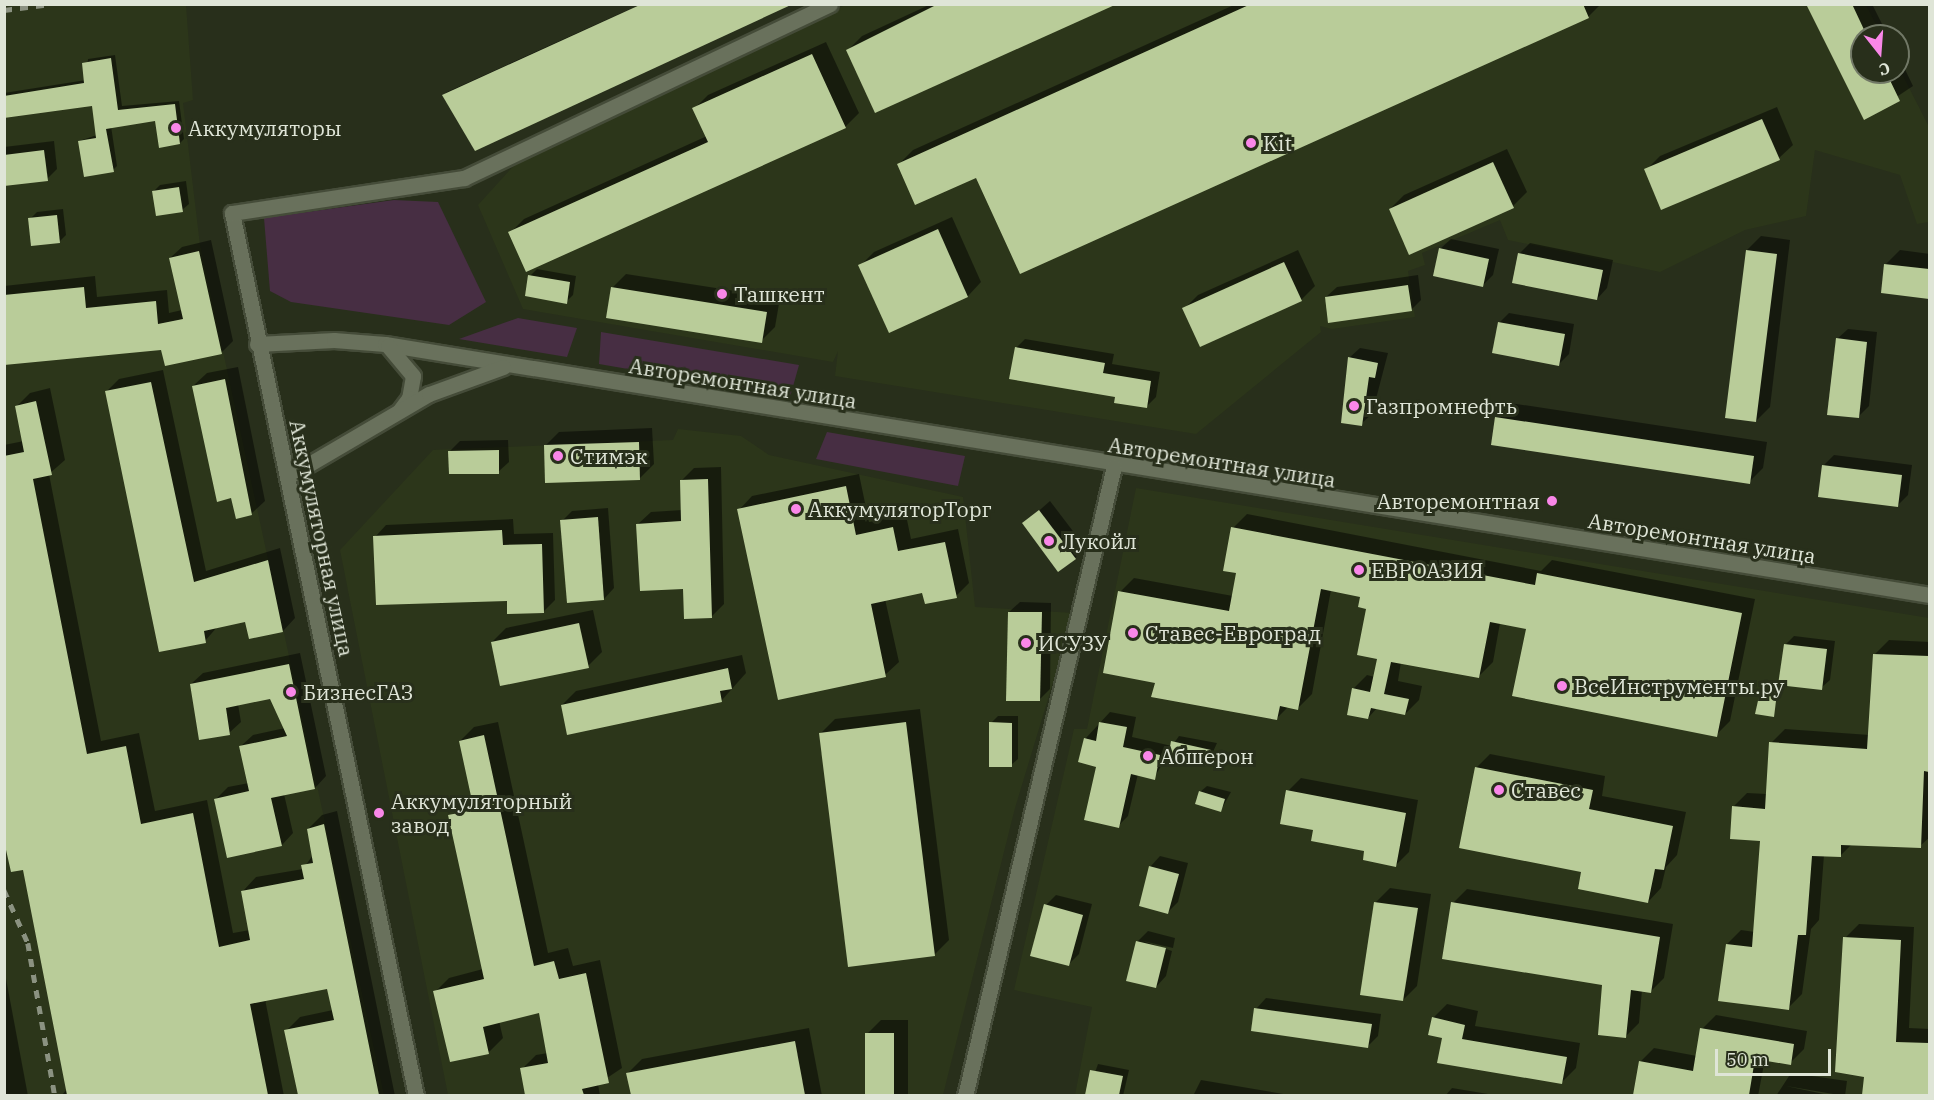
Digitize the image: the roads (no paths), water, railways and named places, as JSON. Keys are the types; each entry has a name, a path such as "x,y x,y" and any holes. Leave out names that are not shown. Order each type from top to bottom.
{"street":[{"name":"Аккумуляторная улица","path":"416,1095 289,476 257,344 232,213 464,178 830,4"},
{"path":"257,344 334,340 385,344 509,365"},
{"path":"385,344 413,376 409,398 398,413"},
{"path":"289,476 449,384 509,365"},
{"name":"Авторемонтная улица","path":"509,365 1114,466 1929,595"},
{"path":"965,1095 1114,466"}],"railway":[{"path":"4,10 51,4"},
{"path":"4,890 28,943 55,1096"}],"place":[{"name":"Аккумуляторы","path":"176,128"},
{"name":"Kit","path":"1251,143"},
{"name":"Ташкент","path":"722,294"},
{"name":"Газпромнефть","path":"1354,406"},
{"name":"Стимэк","path":"558,456"},
{"name":"Авторемонтная","path":"1552,501"},
{"name":"АккумуляторТорг","path":"796,509"},
{"name":"Лукойл","path":"1049,541"},
{"name":"ЕВРОАЗИЯ","path":"1359,570"},
{"name":"Ставес-Евроград","path":"1133,633"},
{"name":"ИСУЗУ","path":"1026,643"},
{"name":"ВсеИнструменты.ру","path":"1562,686"},
{"name":"БизнесГАЗ","path":"291,692"},
{"name":"Абшерон","path":"1148,756"},
{"name":"Ставес","path":"1499,790"},
{"name":"Аккумуляторный завод","path":"379,813"}]}
